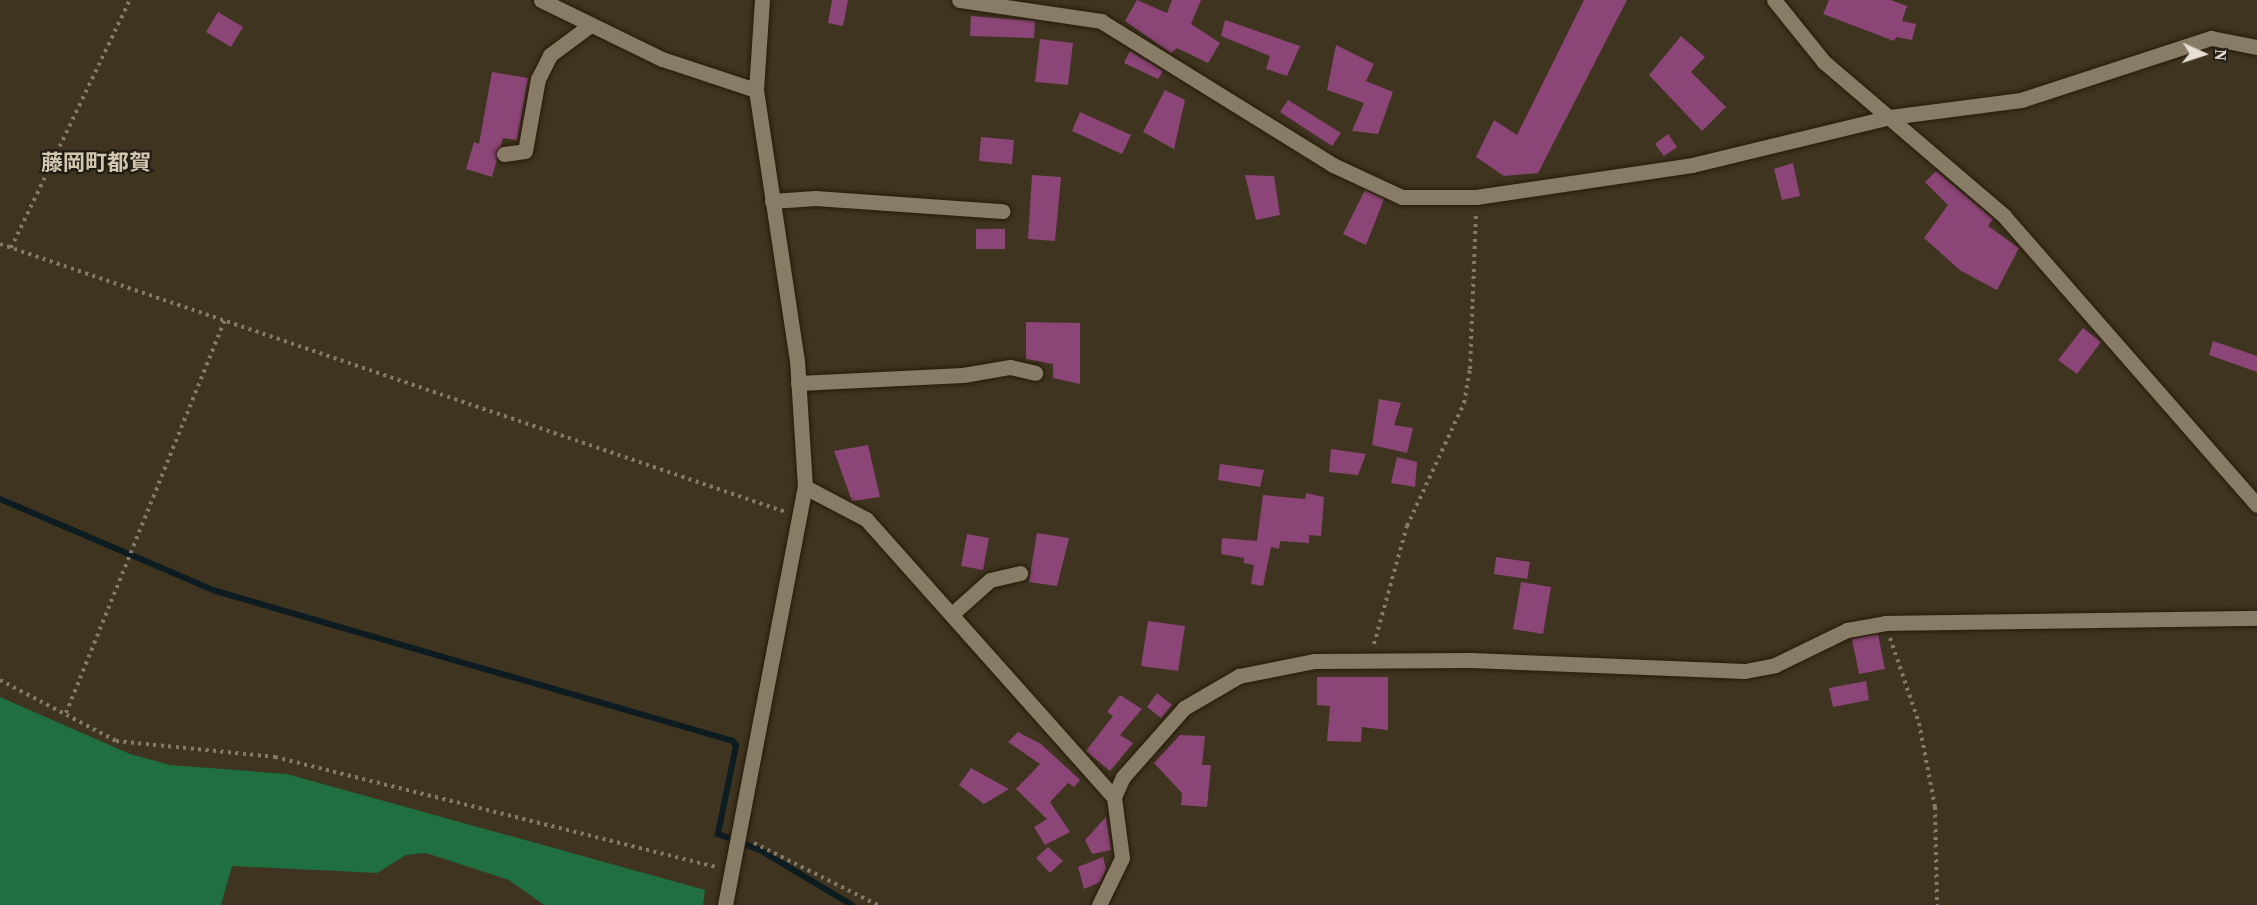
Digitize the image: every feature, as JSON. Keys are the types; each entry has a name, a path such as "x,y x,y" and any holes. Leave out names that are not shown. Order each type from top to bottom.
{"street":[{"path":"541,0 589,27 662,59 756,90"},
{"path":"725,905 802,518 805,487 798,383 756,90 762,0"},
{"path":"959,0 1101,21 1343,169 1402,197 1476,197 1692,165 1890,117 2021,100 2211,38 2257,46"},
{"path":"1774,0 1824,62 2004,216 2073,288 2257,505"},
{"path":"504,154 525,151 538,79 550,55 589,27"},
{"path":"772,201 815,198 1003,211"},
{"path":"798,383 963,375 1010,367 1035,373"},
{"path":"805,487 866,519 1114,797"},
{"path":"952,614 990,580 1020,573"},
{"path":"1099,905 1122,858 1114,797 1123,777 1184,708 1239,676 1314,661 1373,663 1472,660 1745,671 1775,665 1847,630 1885,623 2257,618"}],"path":[{"path":"11,248 130,0"},
{"path":"1373,663 1376,629 1407,526 1464,403 1470,369 1476,197"},
{"path":"0,244 802,518"},
{"path":"66,713 224,321"},
{"path":"1885,623 1919,723 1935,807 1937,905"},
{"path":"0,680 117,741 275,757 732,871"},
{"path":"739,838 785,855 878,905"}],"green space":[{"path":"0,697 130,754 170,765 287,774 705,890 703,905 544,905 509,880 426,853 406,855 377,873 232,866 221,905 0,905"}],"building":[{"path":"832,0 848,0 843,26 828,23"},
{"path":"1137,0 1167,13 1172,0 1201,0 1191,24 1220,43 1208,63 1177,48 1171,53 1125,21"},
{"path":"1584,0 1627,0 1538,173 1504,176 1476,157 1494,120 1517,135"},
{"path":"1829,0 1891,0 1907,6 1902,21 1916,24 1912,40 1896,37 1894,41 1823,14"},
{"path":"218,12 243,27 231,47 206,32"},
{"path":"971,16 1035,21 1034,38 970,36"},
{"path":"1225,20 1300,46 1287,76 1266,69 1270,56 1221,36"},
{"path":"1681,36 1705,57 1691,72 1726,107 1702,131 1649,75"},
{"path":"1040,39 1073,43 1068,85 1035,82"},
{"path":"1336,45 1374,64 1366,81 1393,92 1378,134 1352,131 1364,103 1327,90"},
{"path":"1130,51 1163,71 1158,79 1124,63"},
{"path":"492,72 528,78 517,140 503,138 492,177 466,169 474,142 479,144"},
{"path":"1165,90 1185,100 1174,149 1143,132"},
{"path":"1288,100 1341,133 1332,146 1280,112"},
{"path":"1080,112 1131,135 1122,154 1072,131"},
{"path":"1668,134 1677,147 1664,156 1655,144"},
{"path":"981,137 1014,140 1012,164 979,161"},
{"path":"1793,163 1800,196 1782,200 1774,169"},
{"path":"1936,171 1993,219 1988,226 2019,248 1997,290 1961,271 1924,238 1948,205 1925,182"},
{"path":"1032,175 1061,177 1055,241 1028,239"},
{"path":"1245,175 1274,176 1280,215 1256,220"},
{"path":"1365,190 1384,199 1366,245 1343,234"},
{"path":"976,229 1005,229 1005,249 976,249"},
{"path":"1026,322 1080,323 1080,384 1053,378 1053,364 1026,359"},
{"path":"2083,328 2101,342 2077,374 2058,360"},
{"path":"2213,341 2257,356 2257,372 2209,355"},
{"path":"1379,399 1401,403 1394,425 1413,428 1407,453 1372,445"},
{"path":"868,445 880,497 852,501 834,451"},
{"path":"1331,449 1366,454 1358,475 1329,472"},
{"path":"1397,457 1417,462 1415,487 1391,483"},
{"path":"1220,464 1264,470 1260,487 1218,480"},
{"path":"1306,493 1324,497 1321,536 1309,535 1309,543 1280,541 1279,549 1271,547 1263,586 1251,584 1254,565 1244,563 1244,558 1221,554 1222,538 1257,541 1263,495 1305,499"},
{"path":"1037,533 1069,538 1057,586 1029,582"},
{"path":"967,534 989,538 983,570 961,566"},
{"path":"1496,557 1530,562 1527,579 1494,574"},
{"path":"1521,582 1551,587 1543,634 1513,629"},
{"path":"1148,621 1185,626 1178,671 1141,666"},
{"path":"1878,634 1885,669 1859,674 1852,639"},
{"path":"1317,677 1388,677 1388,730 1362,727 1361,742 1327,741 1330,706 1317,705"},
{"path":"1866,681 1869,700 1833,707 1829,688"},
{"path":"1157,693 1172,705 1161,718 1147,707"},
{"path":"1120,695 1142,709 1120,735 1133,743 1110,771 1086,751 1113,716 1107,712"},
{"path":"1018,732 1041,744 1080,780 1074,787 1068,783 1050,802 1070,832 1045,845 1034,827 1047,819 1016,789 1040,764 1008,742"},
{"path":"1180,735 1205,736 1202,765 1211,765 1207,807 1181,805 1182,793 1154,763"},
{"path":"971,768 1009,789 984,804 959,785"},
{"path":"1106,817 1111,850 1092,854 1085,840"},
{"path":"1048,847 1063,861 1050,873 1036,858"},
{"path":"1103,857 1106,869 1100,882 1084,889 1078,867"}],"waterway":[{"path":"0,499 216,591 733,741 736,746 718,834 760,850 852,905"}],"district":[{"name":"藤岡町都賀","path":"96,163"}]}
